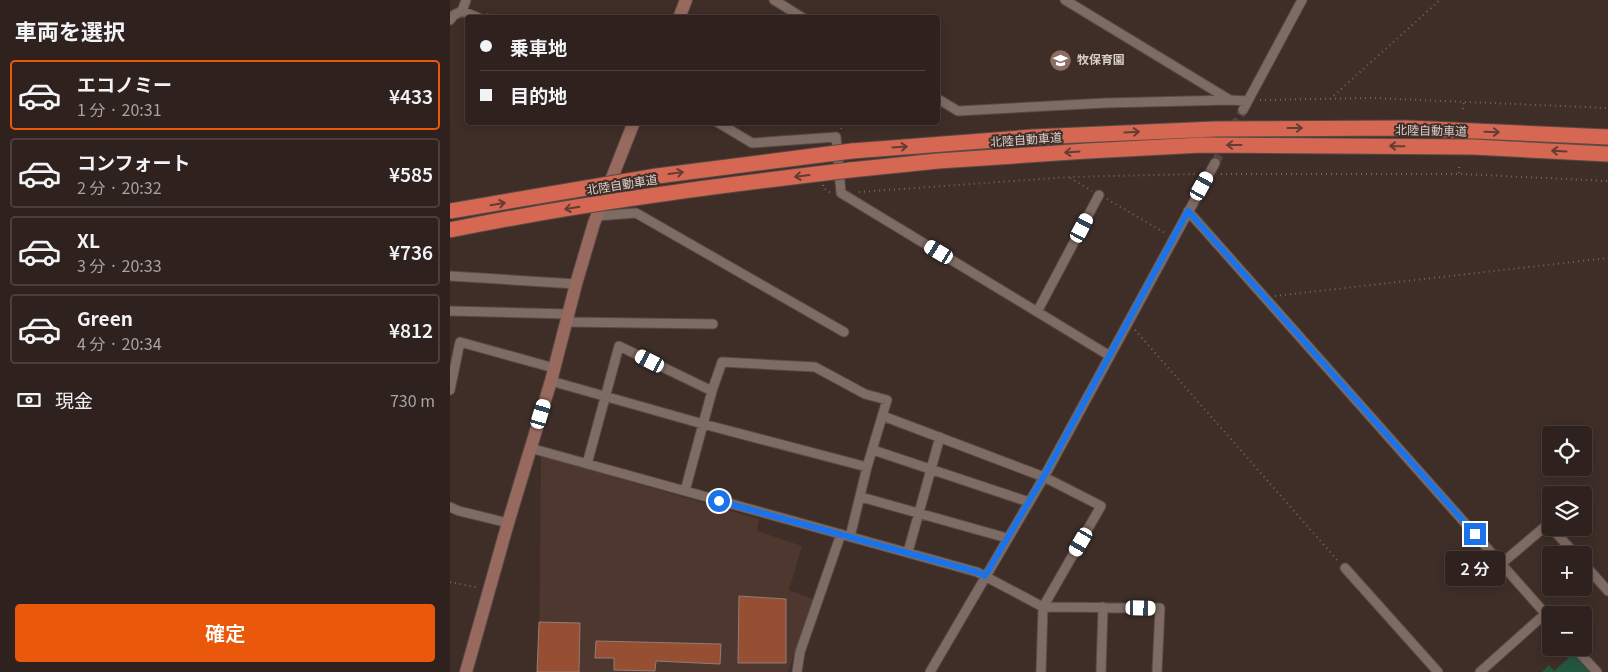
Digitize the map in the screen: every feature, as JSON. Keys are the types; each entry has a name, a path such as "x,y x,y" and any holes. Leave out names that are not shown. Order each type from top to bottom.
{"highway":[{"name":"北陸自動車道","path":"450,211 656,176 852,151 1033,137 1215,129 1407,128 1608,137"},
{"name":"北陸自動車道","path":"450,230 520,216 684,190 938,161 1087,150 1202,145 1474,147 1608,154"}],"street":[{"path":"450,20 454,15 462,11 466,0"},
{"path":"679,15 686,0"},
{"path":"774,0 798,15"},
{"path":"1065,0 1230,100"},
{"path":"1242,110 1302,0"},
{"path":"462,11 472,15"},
{"path":"940,100 958,111 1105,103 1248,101"},
{"path":"466,672 553,374 576,284 597,216 633,125"},
{"path":"722,125 752,143 836,137 841,193 1110,356"},
{"path":"930,672 1044,476 1215,163"},
{"path":"1037,312 1099,195"},
{"path":"1188,211 1542,610"},
{"path":"597,216 636,213 844,332"},
{"path":"450,276 576,284"},
{"path":"450,311 713,324"},
{"path":"450,390 460,342 553,374 605,396 867,467"},
{"path":"587,464 619,346 712,391"},
{"path":"685,491 712,391 722,362 815,367 865,394 887,400 860,497 800,652 797,672"},
{"path":"883,416 1044,476 1101,506 1043,607 1041,672"},
{"path":"908,552 940,437"},
{"path":"530,448 977,572 1043,607 1160,608 1157,672"},
{"path":"872,450 1029,502"},
{"path":"860,497 1007,538"},
{"path":"450,507 508,523"},
{"path":"1501,564 1548,524 1568,546"},
{"path":"1345,568 1438,672"},
{"path":"1592,571 1604,582 1608,591"},
{"path":"1101,672 1103,607"},
{"path":"1480,672 1542,622"},
{"path":"1582,656 1597,672"}],"path":[{"path":"1330,99 1440,0"},
{"path":"1248,101 1373,98 1608,108"},
{"path":"1463,109 1464,102"},
{"path":"836,137 843,125"},
{"path":"1458,174 1459,163"},
{"path":"841,193 1069,177 1156,174 1458,174 1608,181"},
{"path":"1069,177 1174,238"},
{"path":"822,183 823,188 832,193"},
{"path":"1264,297 1608,258"},
{"path":"1128,322 1345,568"},
{"path":"450,582 489,590"}],"shaded area":[{"path":"541,456 759,519 757,531 802,546 789,590 813,599 788,672 539,672"}],"green space":[{"path":"1571,656 1575,656 1589,672 1542,672 1549,665 1554,671"}],"building":[{"path":"739,596 786,599 786,663 738,663"},
{"path":"539,622 580,623 579,672 537,672"},
{"path":"596,641 721,644 720,664 656,661 655,671 614,670 614,658 595,658"}],"tunnel":[{"path":"1215,163 1243,110"}],"place":[{"name":"牧保育園","path":"1061,60"}],"route":[{"path":"719,501 908,552 985,576 1044,476 1188,211 1475,534"}]}
